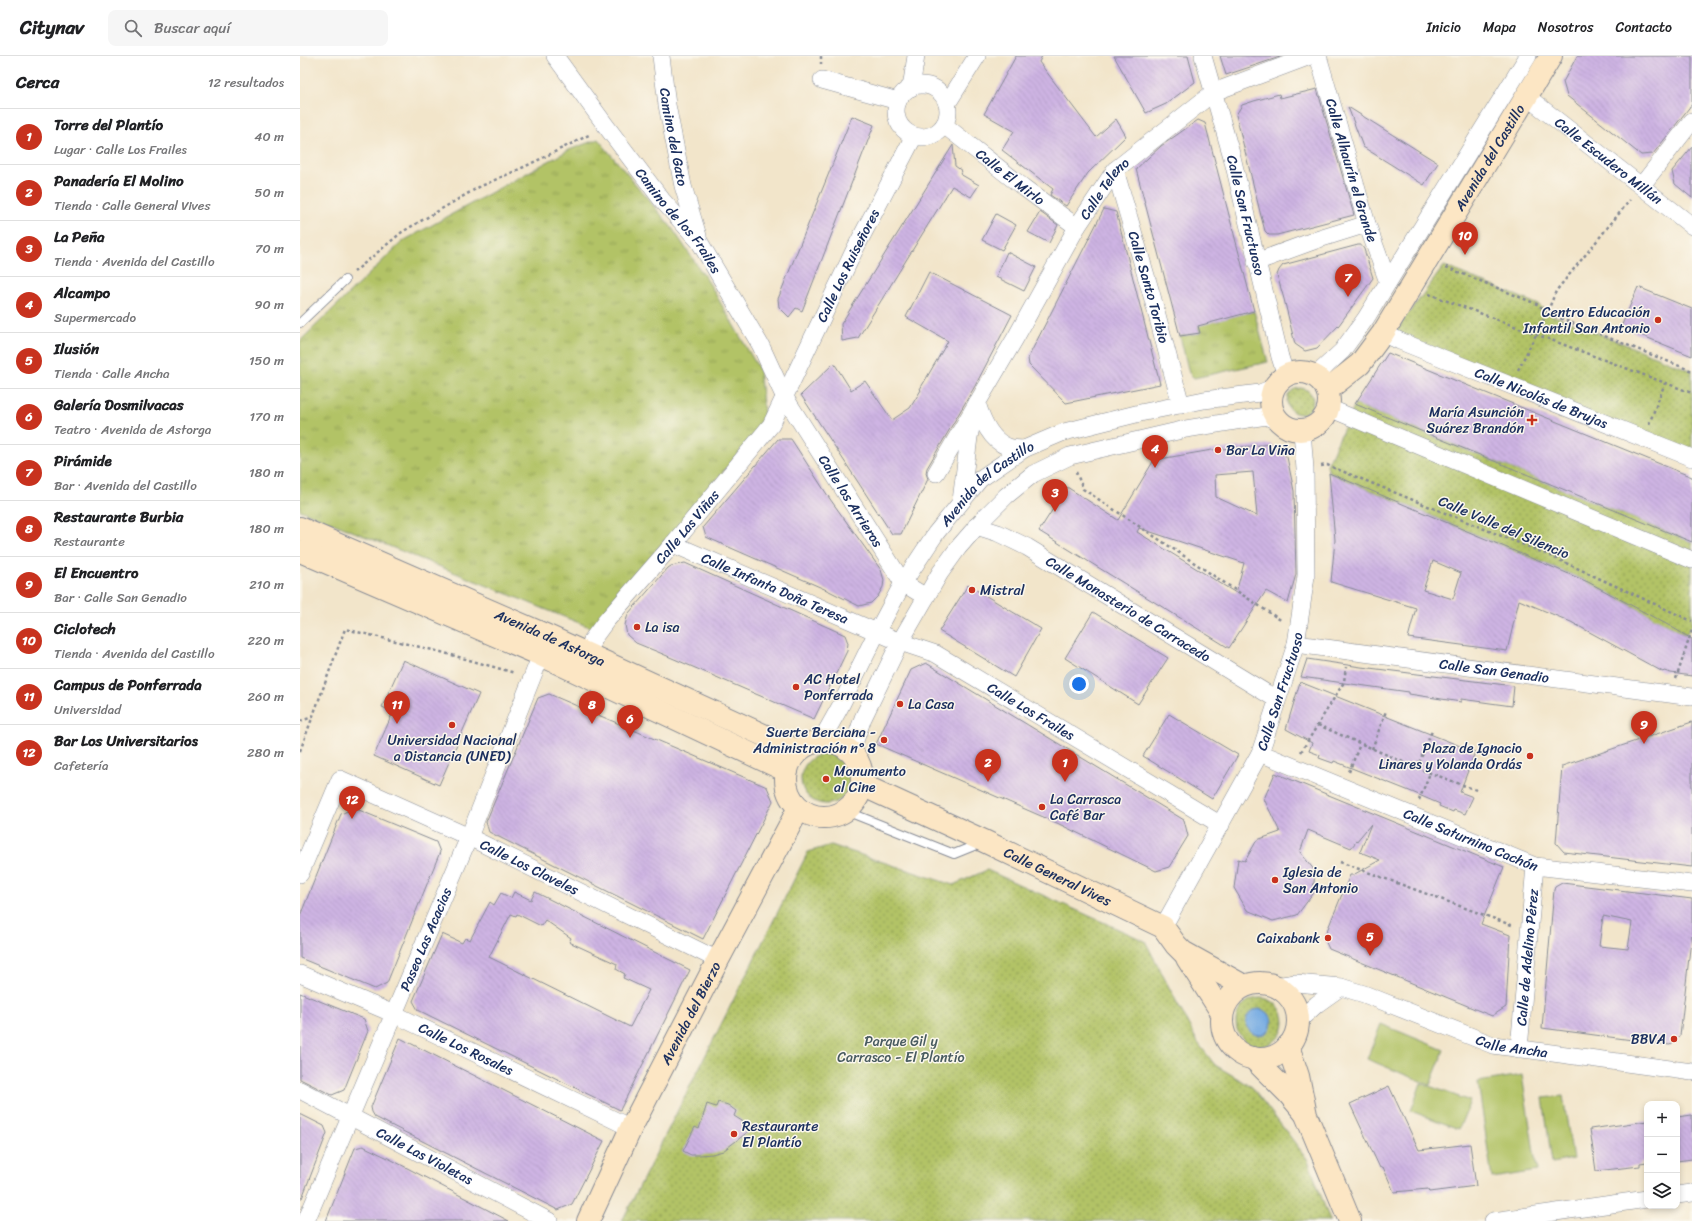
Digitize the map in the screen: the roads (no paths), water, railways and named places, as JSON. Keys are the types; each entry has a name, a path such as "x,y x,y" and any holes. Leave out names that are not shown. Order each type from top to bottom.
{"main road":[{"name":"Avenida del Castillo","path":"1324,391 1360,364 1387,335 1526,96 1551,56"},
{"path":"1295,372 1305,373 1324,391 1325,417 1319,424 1311,429 1302,431 1286,427 1274,414 1271,405 1272,396 1280,381 1295,372"},
{"name":"Avenida de Astorga","path":"300,528 590,656 798,751"},
{"name":"Avenida de Astorga","path":"300,551 541,655 787,771"},
{"path":"821,741 843,745 858,761 862,773 856,797 835,816 822,818 810,815 799,808 792,800 788,792 786,782 787,771 791,761 798,751 809,744 821,741"},
{"name":"Calle General Vives","path":"856,797 923,813 1163,927 1183,952 1222,1013"},
{"name":"Avenida del Bierzo","path":"588,1221 631,1128 799,808"},
{"name":"Calle General Vives","path":"1183,952 1244,986"},
{"path":"1254,983 1265,983 1275,986 1284,992 1292,1001 1296,1011 1296,1030 1288,1046 1272,1057 1253,1058 1241,1054 1232,1047 1225,1036 1222,1025 1222,1013 1230,997 1244,986 1254,983"},
{"path":"1288,1046 1298,1076 1306,1115 1350,1221"},
{"path":"1253,1058 1288,1093 1306,1115"}],"street":[{"name":"Camino de los Frailes","path":"555,56 662,200 699,241 761,346 784,396"},
{"name":"Camino del Gato","path":"661,56 667,105 683,186 699,241"},
{"path":"911,88 916,56"},
{"path":"947,104 977,56"},
{"name":"Calle San Fructuoso","path":"1203,56 1232,157 1280,357 1280,381"},
{"name":"Calle Teleno","path":"936,473 1016,337 1078,227 1115,170 1160,133 1214,92 1310,56"},
{"name":"Calle Alhaurín el Grande","path":"1318,56 1367,224 1388,282"},
{"name":"Avenida del Castillo","path":"1324,391 1342,351 1366,318 1528,56"},
{"path":"822,80 898,102"},
{"path":"919,85 929,86 940,93 947,104 948,115 944,125 939,131 931,136 914,136 905,131 899,122 896,112 898,102 903,93 911,88 919,85"},
{"name":"Calle Escudero Millán","path":"1526,96 1692,226"},
{"path":"1642,186 1692,121"},
{"name":"Calle El Mirlo","path":"944,125 1023,187 1078,227"},
{"name":"Calle Los Ruiseñores","path":"784,396 855,249 914,136"},
{"name":"Calle Santo Toribio","path":"1115,170 1152,296 1181,405"},
{"path":"1256,262 1316,240 1367,224"},
{"name":"Calle Nicolás de Brujas","path":"1387,335 1692,458"},
{"name":"Avenida del Castillo","path":"821,741 840,707 903,583 936,533 980,479 1024,449 1064,432 1084,426 1204,400 1260,393 1280,381"},
{"path":"1324,391 1692,560"},
{"name":"Calle Las Viñas","path":"590,656 592,640 771,425 784,396"},
{"name":"Calle los Arrieros","path":"784,396 903,583 926,597"},
{"path":"977,403 981,417 992,435 1009,447 1024,449"},
{"name":"Calle Teleno","path":"961,501 969,437 977,403"},
{"name":"Avenida del Castillo","path":"851,752 863,718 900,642 940,573 976,526 1006,496 1033,474 1070,456 1186,429 1266,416 1280,422"},
{"name":"Calle San Fructuoso","path":"1163,927 1260,753 1297,637 1306,576 1305,470 1302,431"},
{"name":"Calle Monasterio de Carracedo","path":"976,526 998,533 1027,547 1276,699"},
{"name":"Calle Infanta Doña Teresa","path":"673,544 877,632"},
{"name":"Calle Los Frailes","path":"877,632 900,642 936,654 1221,825"},
{"name":"Calle San Genadio","path":"1297,637 1349,651 1692,697"},
{"name":"Paseo Las Acacias","path":"306,1221 469,837 541,655"},
{"name":"Calle Saturnino Cachón","path":"1260,753 1535,866 1692,884"},
{"name":"Calle Los Claveles","path":"300,874 340,779 469,837 718,960"},
{"name":"Calle de Adelino Pérez","path":"1519,1049 1535,866"},
{"name":"Calle Los Rosales","path":"300,974 394,1014 631,1128"},
{"name":"Calle Ancha","path":"1275,986 1296,983 1341,987 1364,994 1492,1045 1692,1068"},
{"path":"1297,1022 1341,987"},
{"name":"Calle Las Violetas","path":"300,1090 549,1221"},
{"path":"1680,1195 1692,1193"},
{"path":"1493,1221 1546,1218 1644,1200"}],"lane":[{"path":"300,323 345,280"},
{"path":"856,797 954,854 984,841"}],"water":[{"path":"1259,1009 1268,1013 1272,1022 1268,1031 1259,1035 1250,1031 1246,1022 1250,1013"}],"place":[{"name":"Ciclotech","path":"1465,255"},
{"name":"Pirámide","path":"1348,297"},
{"name":"Centro Educación Infantil San Antonio","path":"1658,320"},
{"name":"María Asunción Suárez Brandón","path":"1532,420"},
{"name":"Bar La Viña","path":"1218,450"},
{"name":"Alcampo","path":"1155,468"},
{"name":"La Peña","path":"1055,512"},
{"name":"Mistral","path":"972,590"},
{"name":"La isa","path":"637,627"},
{"name":"AC Hotel Ponferrada","path":"796,687"},
{"name":"La Casa","path":"900,704"},
{"name":"Campus de Ponferrada","path":"397,724"},
{"name":"Restaurante Burbia","path":"592,724"},
{"name":"Universidad Nacional a Distancia (UNED)","path":"452,725"},
{"name":"Galería Dosmilvacas","path":"630,738"},
{"name":"Suerte Berciana - Administración n° 8","path":"884,740"},
{"name":"El Encuentro","path":"1644,744"},
{"name":"Plaza de Ignacio Linares y Yolanda Ordás","path":"1530,756"},
{"name":"Monumento al Cine","path":"826,779"},
{"name":"Panadería El Molino","path":"988,782"},
{"name":"Torre del Plantío","path":"1065,782"},
{"name":"La Carrasca Café Bar","path":"1042,807"},
{"name":"Bar Los Universitarios","path":"352,819"},
{"name":"Iglesia de San Antonio","path":"1275,880"},
{"name":"Caixabank","path":"1328,938"},
{"name":"Ilusión","path":"1370,956"},
{"name":"BBVA","path":"1674,1039"},
{"name":"Restaurante El Plantío","path":"734,1134"}],"park label":[{"name":"Parque Gil y Carrasco - El Plantío","path":"901,1050"}]}
